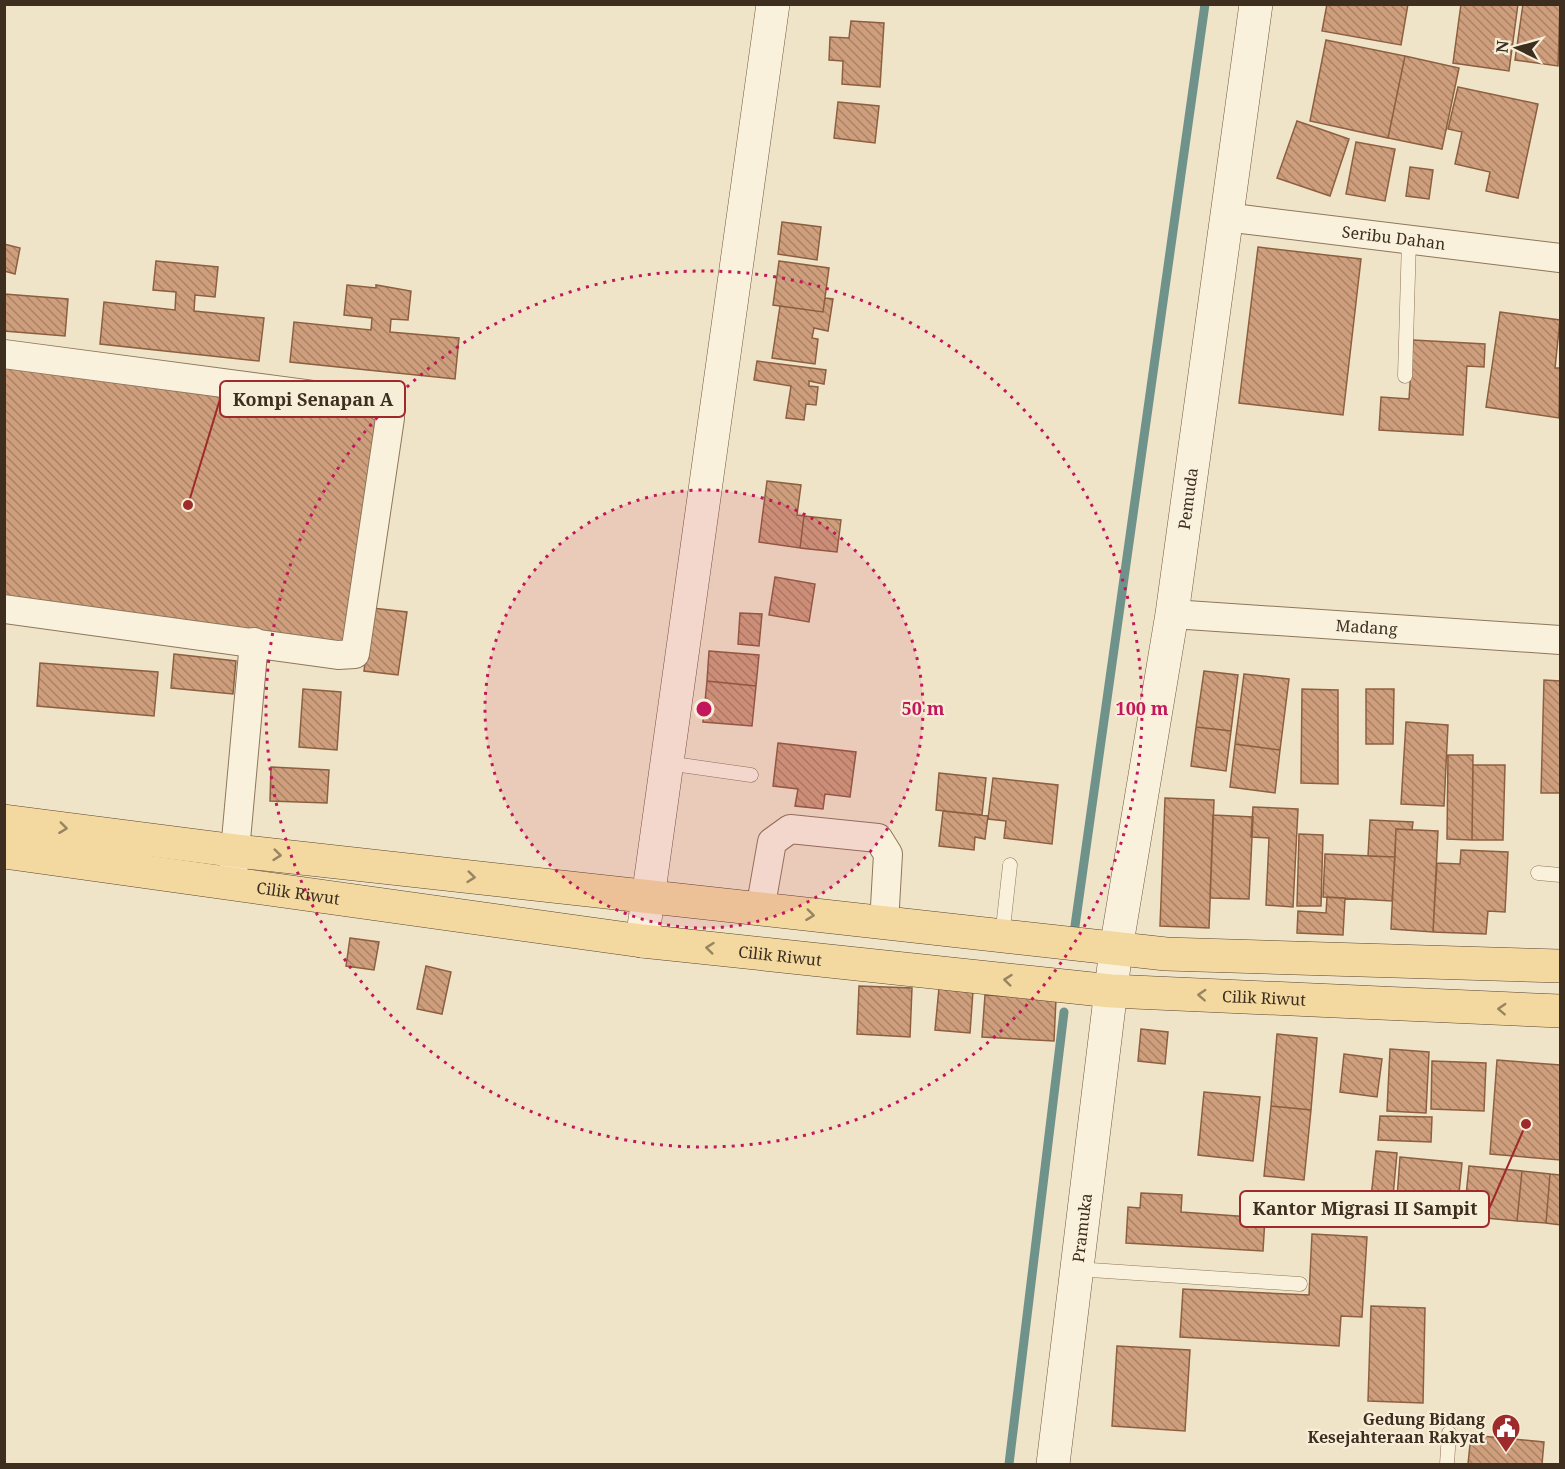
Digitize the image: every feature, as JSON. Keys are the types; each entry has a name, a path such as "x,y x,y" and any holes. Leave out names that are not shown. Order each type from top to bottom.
{"main road":[{"name":"Cilik Riwut","path":"4,821 237,850 1116,950 1166,954 1560,966"},
{"name":"Cilik Riwut","path":"4,852 642,941 1112,991 1560,1011"},
{"path":"1311,1000 1312,958"}],"street":[{"path":"642,941 773,4"},
{"name":"Pemuda","path":"1112,991 1116,950 1172,614 1256,4"},
{"name":"Seribu Dahan","path":"1225,217 1560,258"},
{"path":"4,354 365,402 389,411 390,418 355,654 338,655 4,609"},
{"name":"Madang","path":"1172,614 1560,640"},
{"path":"232,883 237,850 254,642"},
{"path":"760,910 772,842 780,834 790,829 878,838 888,854 884,924"},
{"name":"Pramuka","path":"1053,1464 1112,991"}],"lane":[{"path":"1406,376 1409,240"},
{"path":"667,763 751,775"},
{"path":"1002,937 1010,865"},
{"path":"1538,873 1560,875"},
{"path":"1076,1269 1300,1284"},
{"path":"1447,1464 1449,1433"}],"building":[{"path":"1327,4 1408,4 1401,45 1322,31"},
{"path":"1461,4 1518,4 1509,71 1453,63"},
{"path":"1523,4 1560,4 1558,66 1515,60"},
{"path":"851,21 884,23 880,87 842,84 843,61 829,60 830,37 849,38"},
{"path":"1326,40 1405,56 1388,138 1310,121"},
{"path":"1405,56 1459,68 1442,149 1388,138"},
{"path":"1458,87 1538,104 1518,198 1486,191 1490,172 1455,164 1462,132 1448,129"},
{"path":"838,102 879,106 875,143 834,138"},
{"path":"1297,121 1349,139 1330,196 1277,178"},
{"path":"1356,142 1395,149 1385,201 1346,194"},
{"path":"1410,167 1433,170 1429,199 1406,196"},
{"path":"782,222 821,227 817,260 778,254"},
{"path":"4,244 20,248 15,274 4,271"},
{"path":"1258,247 1361,259 1343,415 1239,403"},
{"path":"156,261 218,267 215,297 195,295 194,311 264,318 259,361 100,344 104,302 175,310 176,292 153,290"},
{"path":"779,261 829,268 823,312 773,305"},
{"path":"347,285 376,288 376,285 411,291 408,320 391,319 390,332 459,338 455,379 290,362 294,322 371,330 372,318 344,315"},
{"path":"4,294 68,299 65,336 4,331"},
{"path":"825,298 833,299 828,331 814,328 812,338 818,339 815,364 772,358 780,306 823,312"},
{"path":"1500,312 1560,320 1555,368 1560,368 1559,418 1486,407"},
{"path":"1413,340 1485,344 1484,367 1467,366 1463,435 1379,430 1381,397 1409,399"},
{"path":"4,360 383,411 352,644 4,598"},
{"path":"757,361 826,370 824,384 809,381 809,386 818,387 816,405 806,404 804,420 786,418 791,386 754,380"},
{"path":"767,481 801,485 797,515 804,516 800,548 759,542"},
{"path":"804,516 841,520 837,552 800,548"},
{"path":"775,577 815,584 809,622 769,615"},
{"path":"372,608 407,612 398,675 364,671"},
{"path":"740,613 762,614 759,646 738,644"},
{"path":"709,651 759,655 756,686 707,681"},
{"path":"174,654 236,661 233,694 171,688"},
{"path":"40,663 158,672 154,716 37,706"},
{"path":"1204,671 1238,675 1231,731 1196,727"},
{"path":"1244,674 1289,679 1280,750 1235,744"},
{"path":"1544,680 1560,681 1560,793 1541,793"},
{"path":"707,681 756,686 752,726 703,722"},
{"path":"303,689 341,692 337,750 299,747"},
{"path":"1302,689 1338,690 1338,784 1301,783"},
{"path":"1366,689 1394,689 1393,744 1366,744"},
{"path":"1406,722 1448,725 1444,806 1401,804"},
{"path":"1196,727 1231,731 1226,771 1191,766"},
{"path":"778,743 856,752 850,797 825,794 823,809 795,806 798,789 773,786"},
{"path":"1235,744 1280,750 1275,793 1230,787"},
{"path":"1448,755 1473,755 1472,840 1447,839"},
{"path":"1473,765 1505,765 1503,840 1472,840"},
{"path":"271,767 329,770 327,803 270,801"},
{"path":"939,773 986,778 982,815 936,810"},
{"path":"993,778 1058,785 1052,844 1004,838 1006,821 988,819"},
{"path":"1165,798 1214,800 1209,928 1160,926"},
{"path":"1253,807 1298,809 1293,907 1266,905 1269,838 1251,837"},
{"path":"943,811 988,816 985,839 975,837 974,850 939,846"},
{"path":"1213,815 1253,817 1249,899 1210,898"},
{"path":"1370,820 1413,822 1412,830 1396,829 1395,857 1368,856"},
{"path":"1396,829 1438,831 1433,932 1391,929"},
{"path":"1299,834 1323,835 1321,906 1297,906"},
{"path":"1461,850 1508,852 1505,912 1488,911 1486,934 1433,932 1437,863 1460,864"},
{"path":"1325,854 1395,857 1392,901 1323,897"},
{"path":"1327,897 1345,898 1343,935 1297,933 1298,911 1326,913"},
{"path":"350,938 379,942 374,970 346,966"},
{"path":"426,966 451,972 442,1014 417,1009"},
{"path":"859,986 912,988 910,1037 857,1034"},
{"path":"939,988 973,991 970,1033 935,1030"},
{"path":"985,995 1056,999 1054,1041 982,1037"},
{"path":"1141,1029 1168,1032 1165,1064 1138,1061"},
{"path":"1277,1034 1317,1038 1311,1110 1271,1106"},
{"path":"1390,1049 1429,1052 1426,1113 1387,1111"},
{"path":"1344,1054 1382,1059 1377,1097 1340,1092"},
{"path":"1497,1060 1560,1065 1560,1160 1490,1154"},
{"path":"1432,1061 1486,1063 1484,1111 1431,1109"},
{"path":"1204,1092 1260,1097 1253,1161 1198,1155"},
{"path":"1271,1106 1311,1110 1304,1180 1264,1176"},
{"path":"1380,1116 1432,1117 1431,1142 1378,1140"},
{"path":"1376,1151 1397,1153 1391,1218 1369,1216"},
{"path":"1400,1157 1462,1163 1458,1203 1397,1198"},
{"path":"1469,1166 1522,1171 1517,1221 1464,1216"},
{"path":"1522,1171 1550,1174 1546,1223 1517,1221"},
{"path":"1550,1174 1560,1175 1560,1225 1546,1223"},
{"path":"1141,1193 1182,1195 1181,1212 1265,1218 1263,1251 1126,1243 1128,1207 1140,1208"},
{"path":"1312,1234 1367,1237 1362,1317 1341,1316 1339,1346 1180,1337 1183,1289 1309,1295"},
{"path":"1371,1306 1425,1308 1423,1403 1368,1401"},
{"path":"1117,1346 1190,1350 1185,1431 1112,1426"},
{"name":"Gedung Bidang Kesejahteraan Rakyat","path":"1471,1435 1544,1442 1542,1464 1468,1464"}],"waterway":[{"path":"1075,926 1205,4"},
{"path":"1009,1464 1064,1012"}],"place":[{"name":"Kompi Senapan A","path":"188,505"},
{"name":"Kantor Migrasi II Sampit","path":"1526,1124"},
{"name":"Gedung Bidang Kesejahteraan Rakyat","path":"1506,1454"}]}
